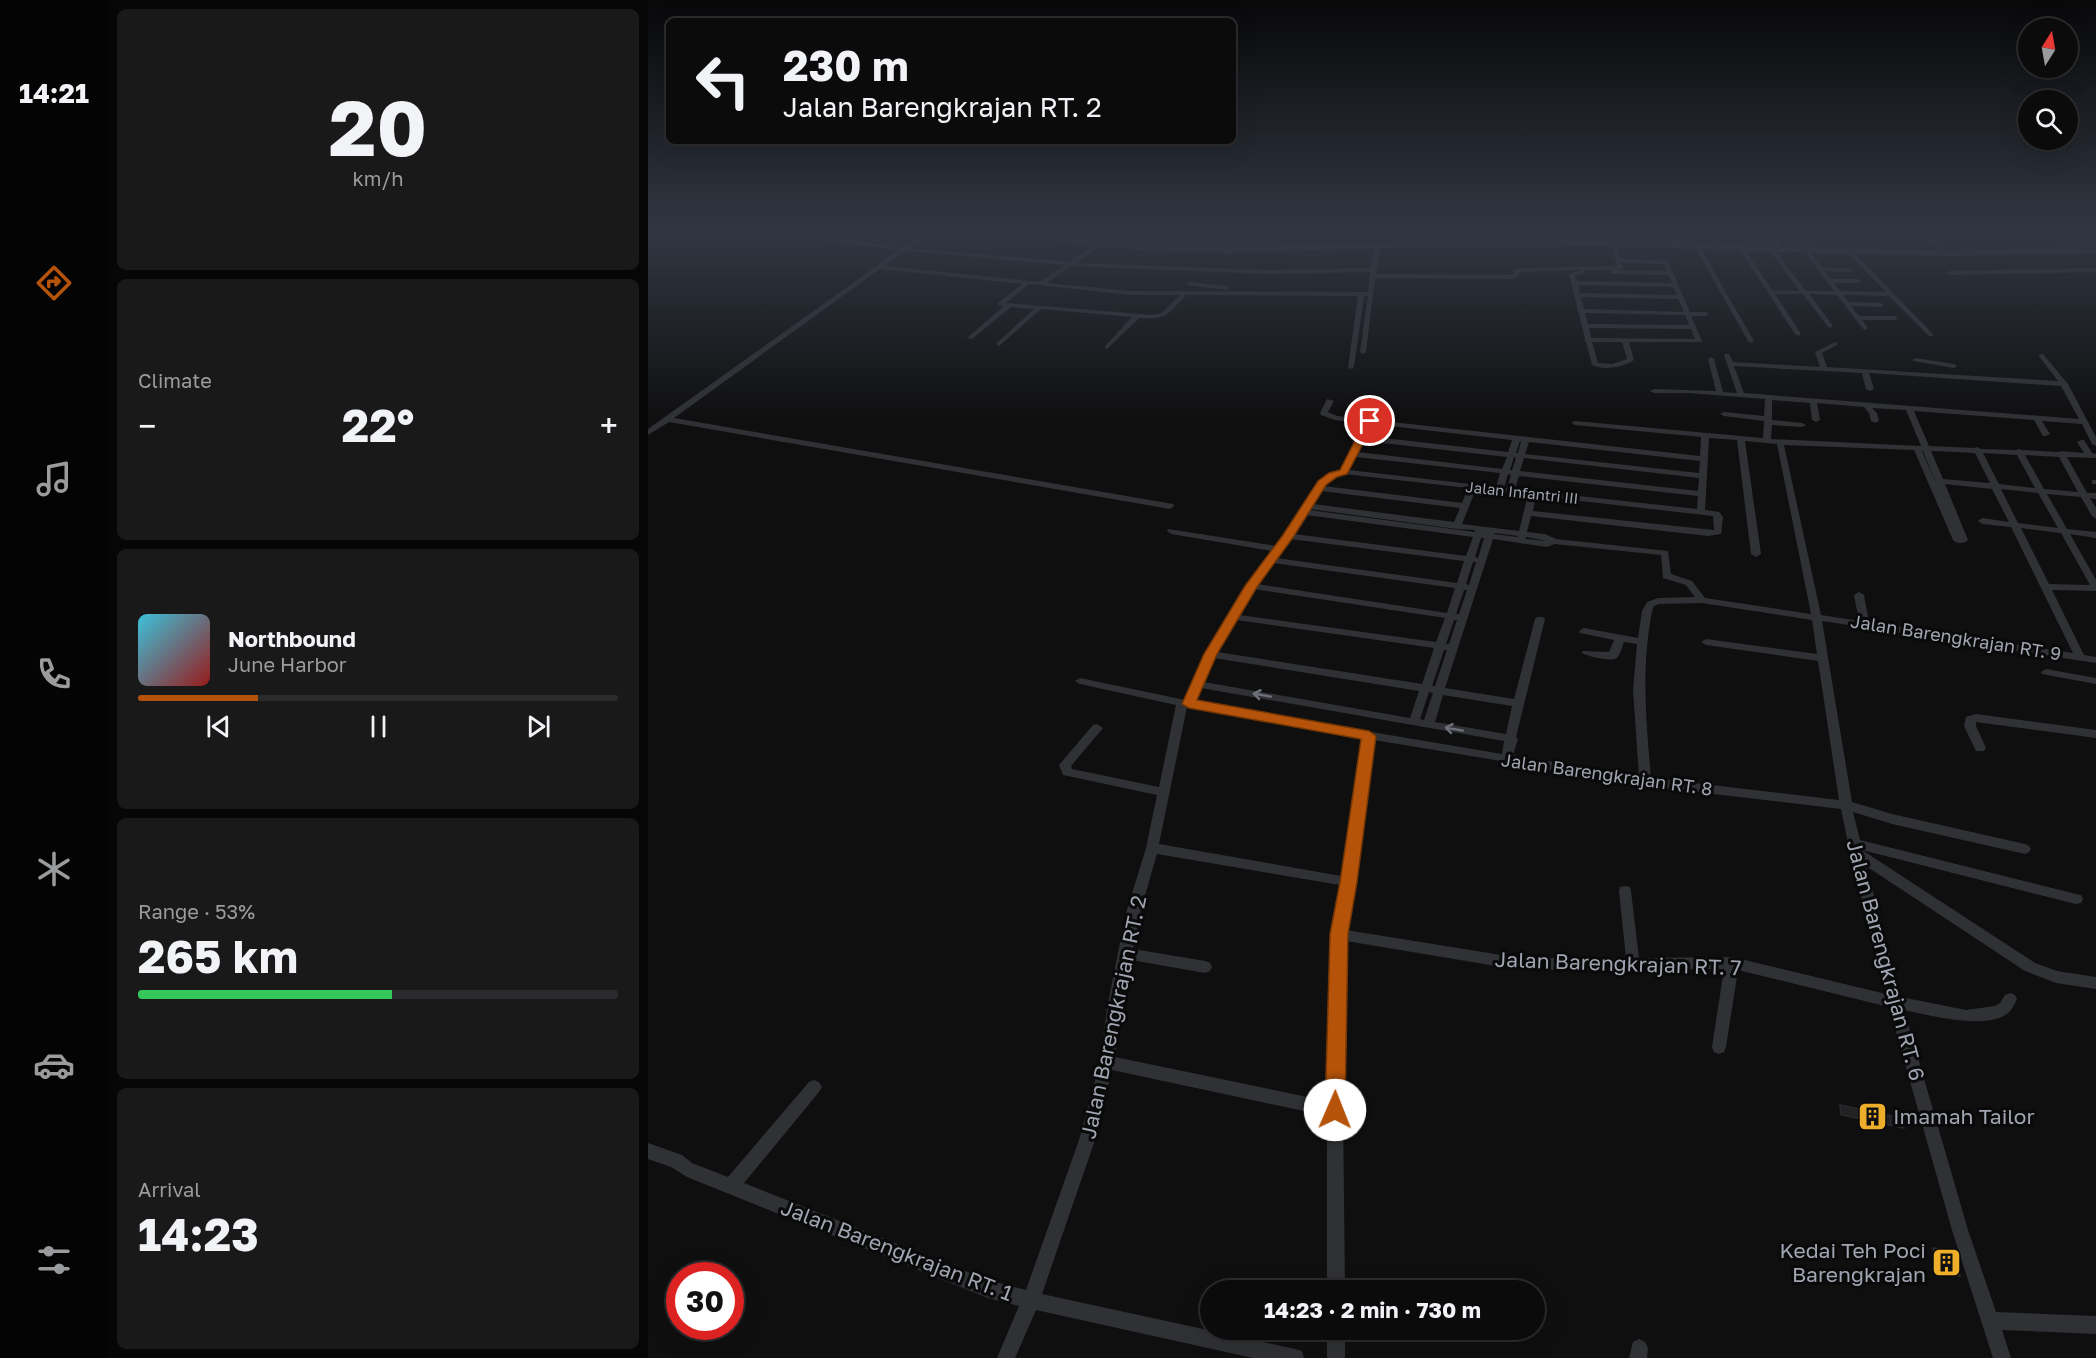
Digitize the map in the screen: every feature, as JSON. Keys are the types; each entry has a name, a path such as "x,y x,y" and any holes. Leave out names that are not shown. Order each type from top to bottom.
{"street":[{"path":"648,433 842,293"},
{"path":"1013,293 1000,303 1137,316 1163,315 1184,294"},
{"path":"1151,293 1371,294 1363,352"},
{"path":"1587,340 1698,341 1679,293"},
{"path":"1725,293 1751,341"},
{"path":"1771,293 1798,334"},
{"path":"1805,293 1830,326"},
{"path":"1838,293 1866,328"},
{"path":"1873,293 1890,294 1931,335"},
{"path":"1351,367 1361,294"},
{"path":"1625,341 1632,359 1619,365 1599,367 1595,365 1576,295 1681,297"},
{"path":"1847,304 1881,305"},
{"path":"970,338 1009,305"},
{"path":"999,344 1039,308"},
{"path":"1580,310 1706,314"},
{"path":"1107,347 1137,316"},
{"path":"1858,318 1895,318"},
{"path":"1584,326 1693,327"},
{"path":"1824,368 1818,352 1835,344"},
{"path":"1727,355 1732,367 1735,397"},
{"path":"2041,355 2064,384 2096,444"},
{"path":"1950,358 1958,376"},
{"path":"1711,359 1720,393"},
{"path":"1915,360 1954,366"},
{"path":"1714,368 1824,368 2064,384"},
{"path":"1865,371 1870,389"},
{"path":"1654,391 1720,393 1735,397 1769,397 2084,422"},
{"path":"1767,441 1769,397"},
{"path":"1330,401 1324,414 1526,440 1703,459"},
{"path":"1813,401 1816,420"},
{"path":"1866,405 1873,413 1875,421"},
{"path":"1909,408 1940,481 1940,492 1957,540 1964,540 1940,492 1916,447"},
{"path":"1724,414 1802,425"},
{"path":"2036,418 2046,434"},
{"path":"667,419 1170,506"},
{"path":"1319,488 1327,479 1344,472 1370,421"},
{"path":"1575,423 1780,442 1977,449 2093,456"},
{"path":"1527,513 1718,532 1718,514 1701,512 1700,494 1705,435"},
{"path":"1362,438 1702,476"},
{"path":"1499,489 1517,438"},
{"path":"1741,439 1756,554"},
{"path":"1510,491 1526,440"},
{"path":"1780,442 1816,615 1846,805"},
{"path":"2081,442 2093,456"},
{"path":"1977,449 2080,657"},
{"path":"2019,451 2096,588"},
{"path":"2061,453 2096,516"},
{"path":"1353,454 1700,494"},
{"name":"Jalan Infantri III","path":"1344,472 1701,512"},
{"path":"1940,481 2096,496"},
{"path":"1457,526 1473,486"},
{"path":"1319,488 1464,506"},
{"name":"Jalan Barengkrajan RT. 2","path":"1006,1358 1031,1300 1087,1140 1107,1062 1114,1008 1133,913 1152,848 1186,703 1211,654 1251,586 1288,536 1319,488"},
{"path":"1521,537 1533,493"},
{"path":"1666,508 1667,523"},
{"path":"1306,509 1457,526 1479,532"},
{"path":"1306,509 1521,537 1547,544 1554,541 1665,553 1666,576 1689,583 1702,600"},
{"path":"1982,521 2096,535"},
{"path":"1171,531 1278,549"},
{"path":"1414,722 1479,532"},
{"path":"1428,724 1491,533"},
{"path":"1288,536 1482,561"},
{"path":"1269,560 1473,588"},
{"path":"1251,586 1463,618"},
{"path":"2045,587 2096,588"},
{"path":"1859,595 1864,623"},
{"name":"Jalan Barengkrajan RT. 9","path":"1641,642 1650,604 1658,601 1702,600 1816,615 2096,660"},
{"path":"1234,616 1453,648"},
{"path":"1506,760 1518,702 1540,619"},
{"path":"1584,631 1641,642 1639,690 1645,782"},
{"path":"1587,653 1613,656 1620,638"},
{"path":"1706,642 1823,658"},
{"path":"1211,654 1518,702"},
{"path":"2046,672 2096,681"},
{"path":"1080,681 1369,736 1349,882 1339,934 1335,1110 1336,1280"},
{"path":"1197,684 1512,739"},
{"path":"1980,748 1970,726 1970,720 1976,718 2096,734"},
{"path":"1097,728 1065,765 1067,772 1164,792"},
{"name":"Jalan Barengkrajan RT. 8","path":"1369,736 1645,782 1846,805 1892,819 2025,849"},
{"name":"Jalan Barengkrajan RT. 6","path":"1846,805 1894,1002 1959,1230 2002,1358"},
{"path":"1152,848 1349,882"},
{"path":"1856,849 2076,899"},
{"path":"1856,849 2030,967 2056,977 2096,983"},
{"path":"1625,891 1633,963"},
{"name":"Jalan Barengkrajan RT. 7","path":"1339,934 1512,963 1732,963 1894,1002 1976,1016 1998,1012 2010,999"},
{"path":"1125,953 1204,968"},
{"path":"1719,1047 1732,963"},
{"path":"1107,1062 1335,1110"},
{"path":"731,1186 814,1087"},
{"name":"Jalan Barengkrajan RT. 1","path":"648,1151 658,1152 687,1169 988,1289 1294,1358"},
{"path":"1989,1321 2096,1325"},
{"path":"1336,1340 1336,1358"}],"building":[{"name":"Imamah Tailor","path":"1840,1105 1903,1118 1904,1128 1841,1115"},
{"name":"Kedai Teh Poci Barengkrajan","path":"1933,1248 1953,1251 1960,1276 1940,1273"}],"place":[{"name":"Imamah Tailor","path":"1872,1116"},
{"name":"Kedai Teh Poci Barengkrajan","path":"1947,1262"}],"route":[{"path":"1335,1110 1339,934 1349,882 1369,736 1189,704 1211,654 1251,586 1305,512 1322,483 1333,475 1344,472 1370,421"}]}
